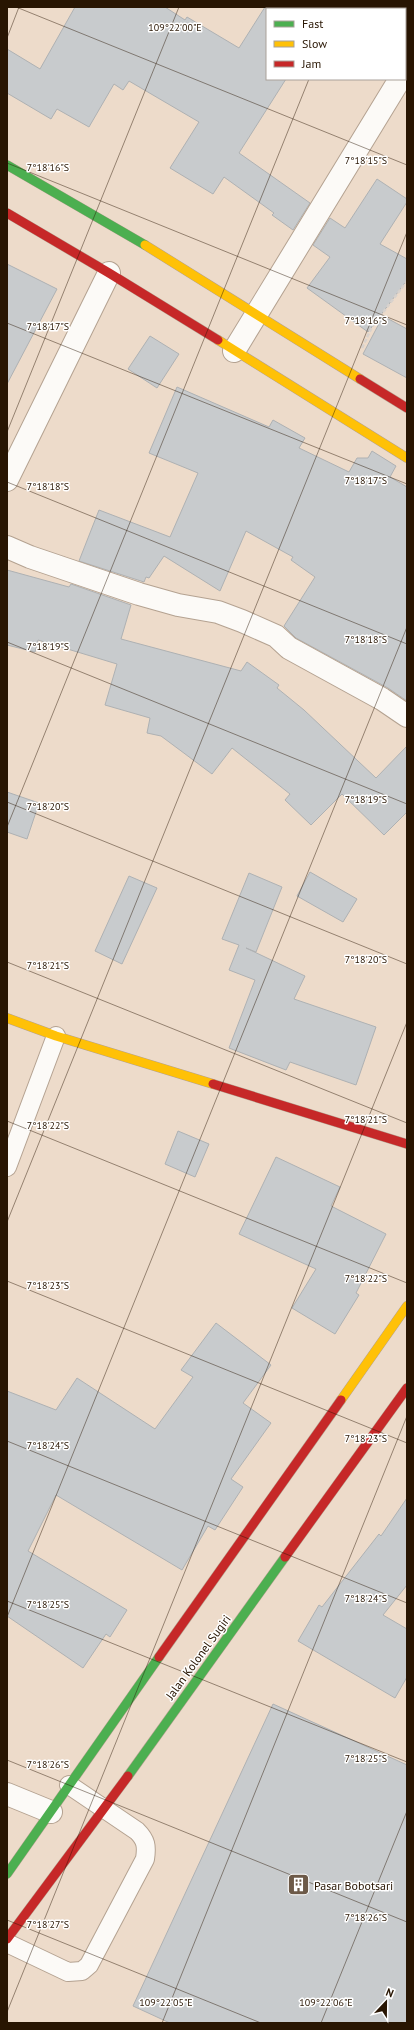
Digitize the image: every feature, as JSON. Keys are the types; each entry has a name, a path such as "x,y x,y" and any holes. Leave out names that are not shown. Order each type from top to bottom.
{"main road":[{"path":"7,165 132,237 407,408"},
{"path":"7,213 109,273 407,458"},
{"path":"7,1018 56,1036 407,1144"},
{"path":"7,1874 407,1306"},
{"name":"Jalan Kolonel Sugiri","path":"7,1939 104,1808 407,1388"}],"street":[{"path":"234,351 399,80"},
{"path":"7,480 109,273"},
{"path":"7,547 30,557 139,594 178,605 218,612 242,621 276,636 289,648 382,699 407,716"},
{"path":"7,1794 51,1812"}],"lane":[{"path":"7,1167 14,1129 56,1036"},
{"path":"7,1943 68,1972 82,1970 89,1965 145,1859 147,1847 145,1840 137,1831 69,1785"}],"path":[{"path":"357,377 358,357 372,327 407,281"}],"building":[{"path":"75,7 165,7 185,20 187,17 239,48 265,7 267,7 266,80 285,80 239,153 310,203 293,230 272,215 274,213 224,177 213,194 170,168 199,122 129,81 123,90 114,84 89,127 57,109 51,119 7,93 7,49 40,69"},
{"path":"377,179 407,199 407,202 380,244 407,259 407,280 368,332 307,288 330,257 313,245 330,218 345,228"},
{"path":"7,264 57,289 7,384"},
{"path":"383,316 407,329 407,378 363,354"},
{"path":"150,336 179,354 157,388 128,369"},
{"path":"177,387 269,427 273,420 305,438 299,448 349,472 357,458 368,458 372,451 396,466 390,477 407,487 407,701 388,688 296,638 284,626 315,577 291,560 293,557 246,531 220,591 164,556 149,578 146,577 144,582 79,561 99,510 170,537 198,473 149,453"},
{"path":"7,570 69,587 71,584 131,605 121,639 241,671 247,662 279,685 277,688 304,710 376,778 407,746 407,812 384,835 342,794 311,825 285,800 290,794 232,748 212,774 161,736 147,733 150,718 105,705 117,664 38,640 35,652 7,645"},
{"path":"7,792 39,803 27,839 7,832"},
{"path":"310,872 357,899 343,922 297,896"},
{"path":"249,873 282,887 256,952 246,948 305,976 294,999 376,1027 356,1085 290,1062 286,1070 229,1048 255,980 229,970 239,945 222,939"},
{"path":"129,876 157,888 122,964 95,951"},
{"path":"178,1131 209,1144 195,1177 165,1164"},
{"path":"276,1157 340,1187 331,1206 386,1234 356,1293 359,1295 335,1334 292,1308 316,1269 239,1234"},
{"path":"216,1323 271,1365 243,1403 271,1423 231,1479 243,1487 215,1530 208,1526 182,1570 56,1495 28,1551 127,1610 110,1637 106,1634 83,1668 7,1616 7,1391 56,1410 77,1378 155,1429 193,1377 181,1370"},
{"path":"407,1498 407,1585 383,1615 407,1629 407,1677 395,1698 298,1641 319,1605 322,1607 379,1534 381,1536"},
{"name":"Pasar Bobotsari","path":"273,1704 407,1765 407,2023 170,2023 133,2006"}],"traffic: fast":[{"path":"7,165 145,245"},
{"path":"128,1776 285,1557"},
{"path":"7,1874 159,1657"}],"traffic: slow":[{"path":"145,245 360,379"},
{"path":"218,340 407,458"},
{"path":"7,1018 56,1036 213,1084"},
{"path":"341,1400 407,1306"}],"traffic: jam":[{"path":"7,213 218,340"},
{"path":"360,379 407,408"},
{"path":"213,1084 407,1144"},
{"path":"285,1557 407,1388"},
{"path":"159,1657 341,1400"},
{"path":"7,1939 128,1776"}],"place":[{"name":"Pasar Bobotsari","path":"298,1885"}]}
